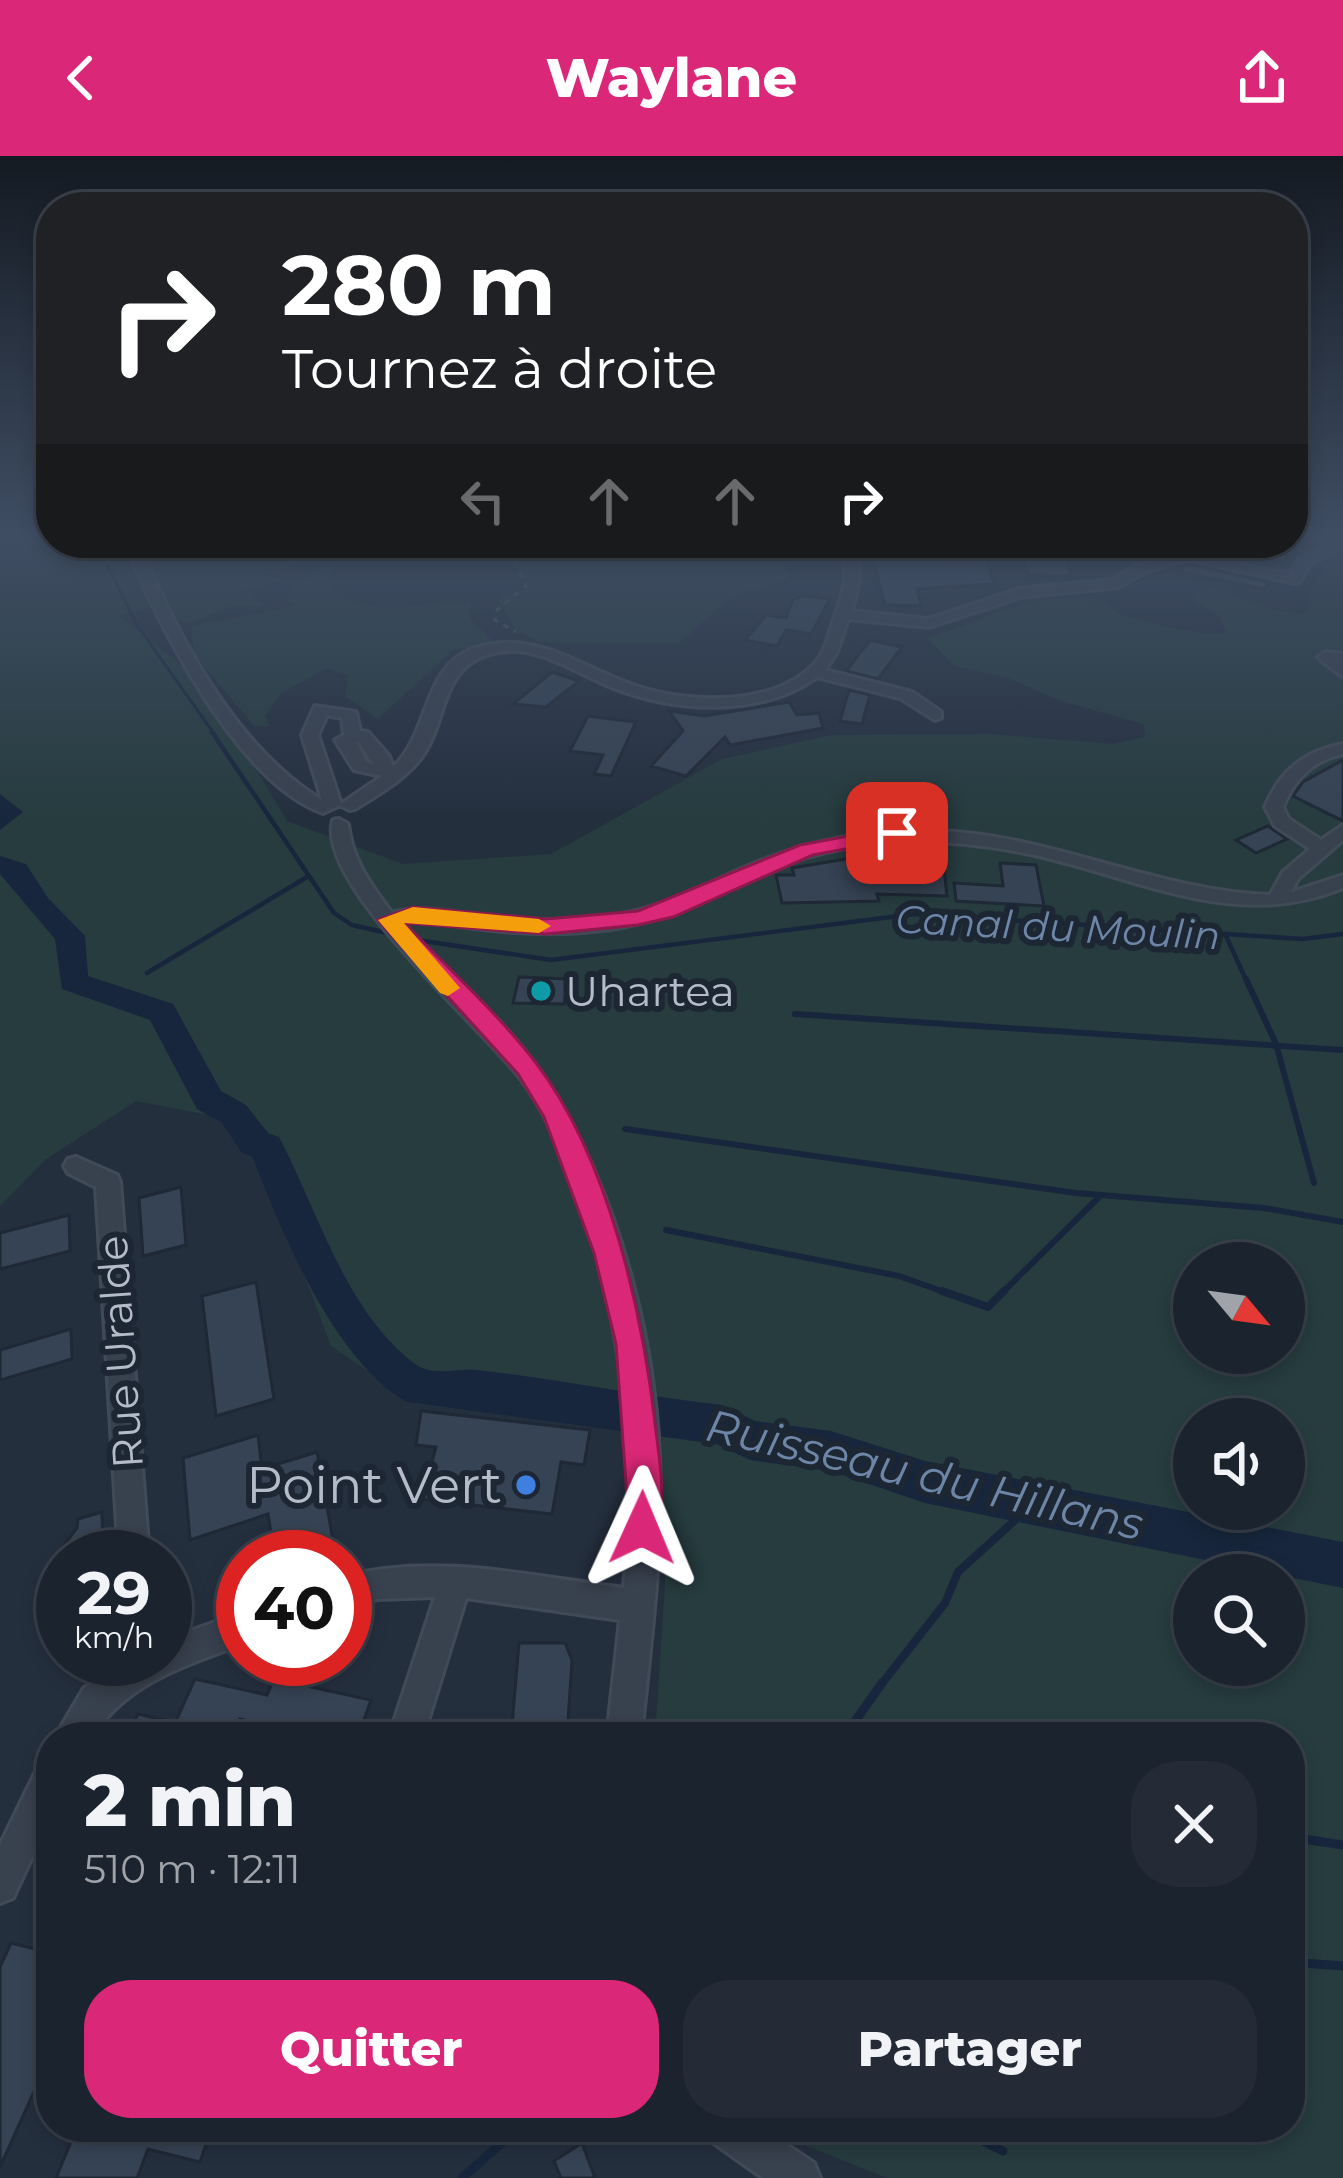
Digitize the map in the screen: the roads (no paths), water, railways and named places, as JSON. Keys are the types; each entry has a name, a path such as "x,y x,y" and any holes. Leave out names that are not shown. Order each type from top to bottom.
{"street":[{"path":"174,630 193,672 286,781 335,810"},
{"path":"335,810 419,749 445,673 467,656 498,646 543,649 630,689 674,698 761,694 814,672 827,657 836,630"},
{"path":"1343,659 1326,657 1343,672"},
{"path":"814,672 906,695 935,716"},
{"path":"389,770 362,736 353,738 350,715 321,709 310,735 335,810 337,842 345,861 407,941 526,1068 556,1115 609,1253 637,1391 645,1488 625,1722"},
{"path":"1321,848 1281,822 1274,807 1280,789 1305,763 1321,751 1343,748"},
{"path":"1278,898 1290,876 1343,830"},
{"path":"389,920 413,914 546,926 638,918 665,912 808,850 897,833 1013,845 1181,890 1278,898 1311,895 1343,880"},
{"name":"Rue Uralde","path":"76,1166 108,1183 132,1530"},
{"path":"372,1586 392,1582 455,1584 637,1606"},
{"path":"411,1722 455,1584"},
{"path":"82,1722 96,1700 115,1686"},
{"path":"0,1885 36,1809"},
{"path":"745,2142 793,2177"}],"waterway":[{"name":"Canal du Moulin","path":"141,630 215,735"},
{"name":"Canal du Moulin","path":"212,732 334,913 352,925 392,934"},
{"name":"Ruisseau du Hillans","path":"0,802 10,812 0,822"},
{"name":"Ruisseau du Hillans","path":"0,865 16,870 37,904 70,936 73,982 162,1012 209,1100 234,1114 255,1143 266,1147 309,1243 354,1321 401,1377 422,1389 477,1389 722,1425 750,1440 831,1451 925,1482 1343,1565"},
{"path":"147,973 307,877"},
{"name":"Canal du Moulin","path":"410,939 551,960 915,914 1303,939 1343,934"},
{"path":"1225,934 1247,982"},
{"path":"1246,979 1276,1046"},
{"path":"795,1014 1276,1046"},
{"path":"1276,1046 1343,1050"},
{"path":"1276,1046 1314,1183"},
{"path":"625,1129 1076,1193 1264,1208 1343,1222"},
{"path":"1001,1294 1101,1195"},
{"path":"666,1230 899,1276 950,1294"},
{"path":"942,1291 988,1307 1001,1294"},
{"path":"1001,1294 1004,1291"},
{"path":"880,1686 945,1603 958,1572 1034,1503"},
{"path":"855,1722 882,1683"},
{"path":"1305,1839 1343,1845"},
{"path":"1305,1963 1343,1966"},
{"path":"462,2178 503,2142"},
{"path":"985,2142 1003,2151"}],"place":[{"name":"Uhartea","path":"541,991"},
{"name":"Point Vert","path":"526,1485"}]}
